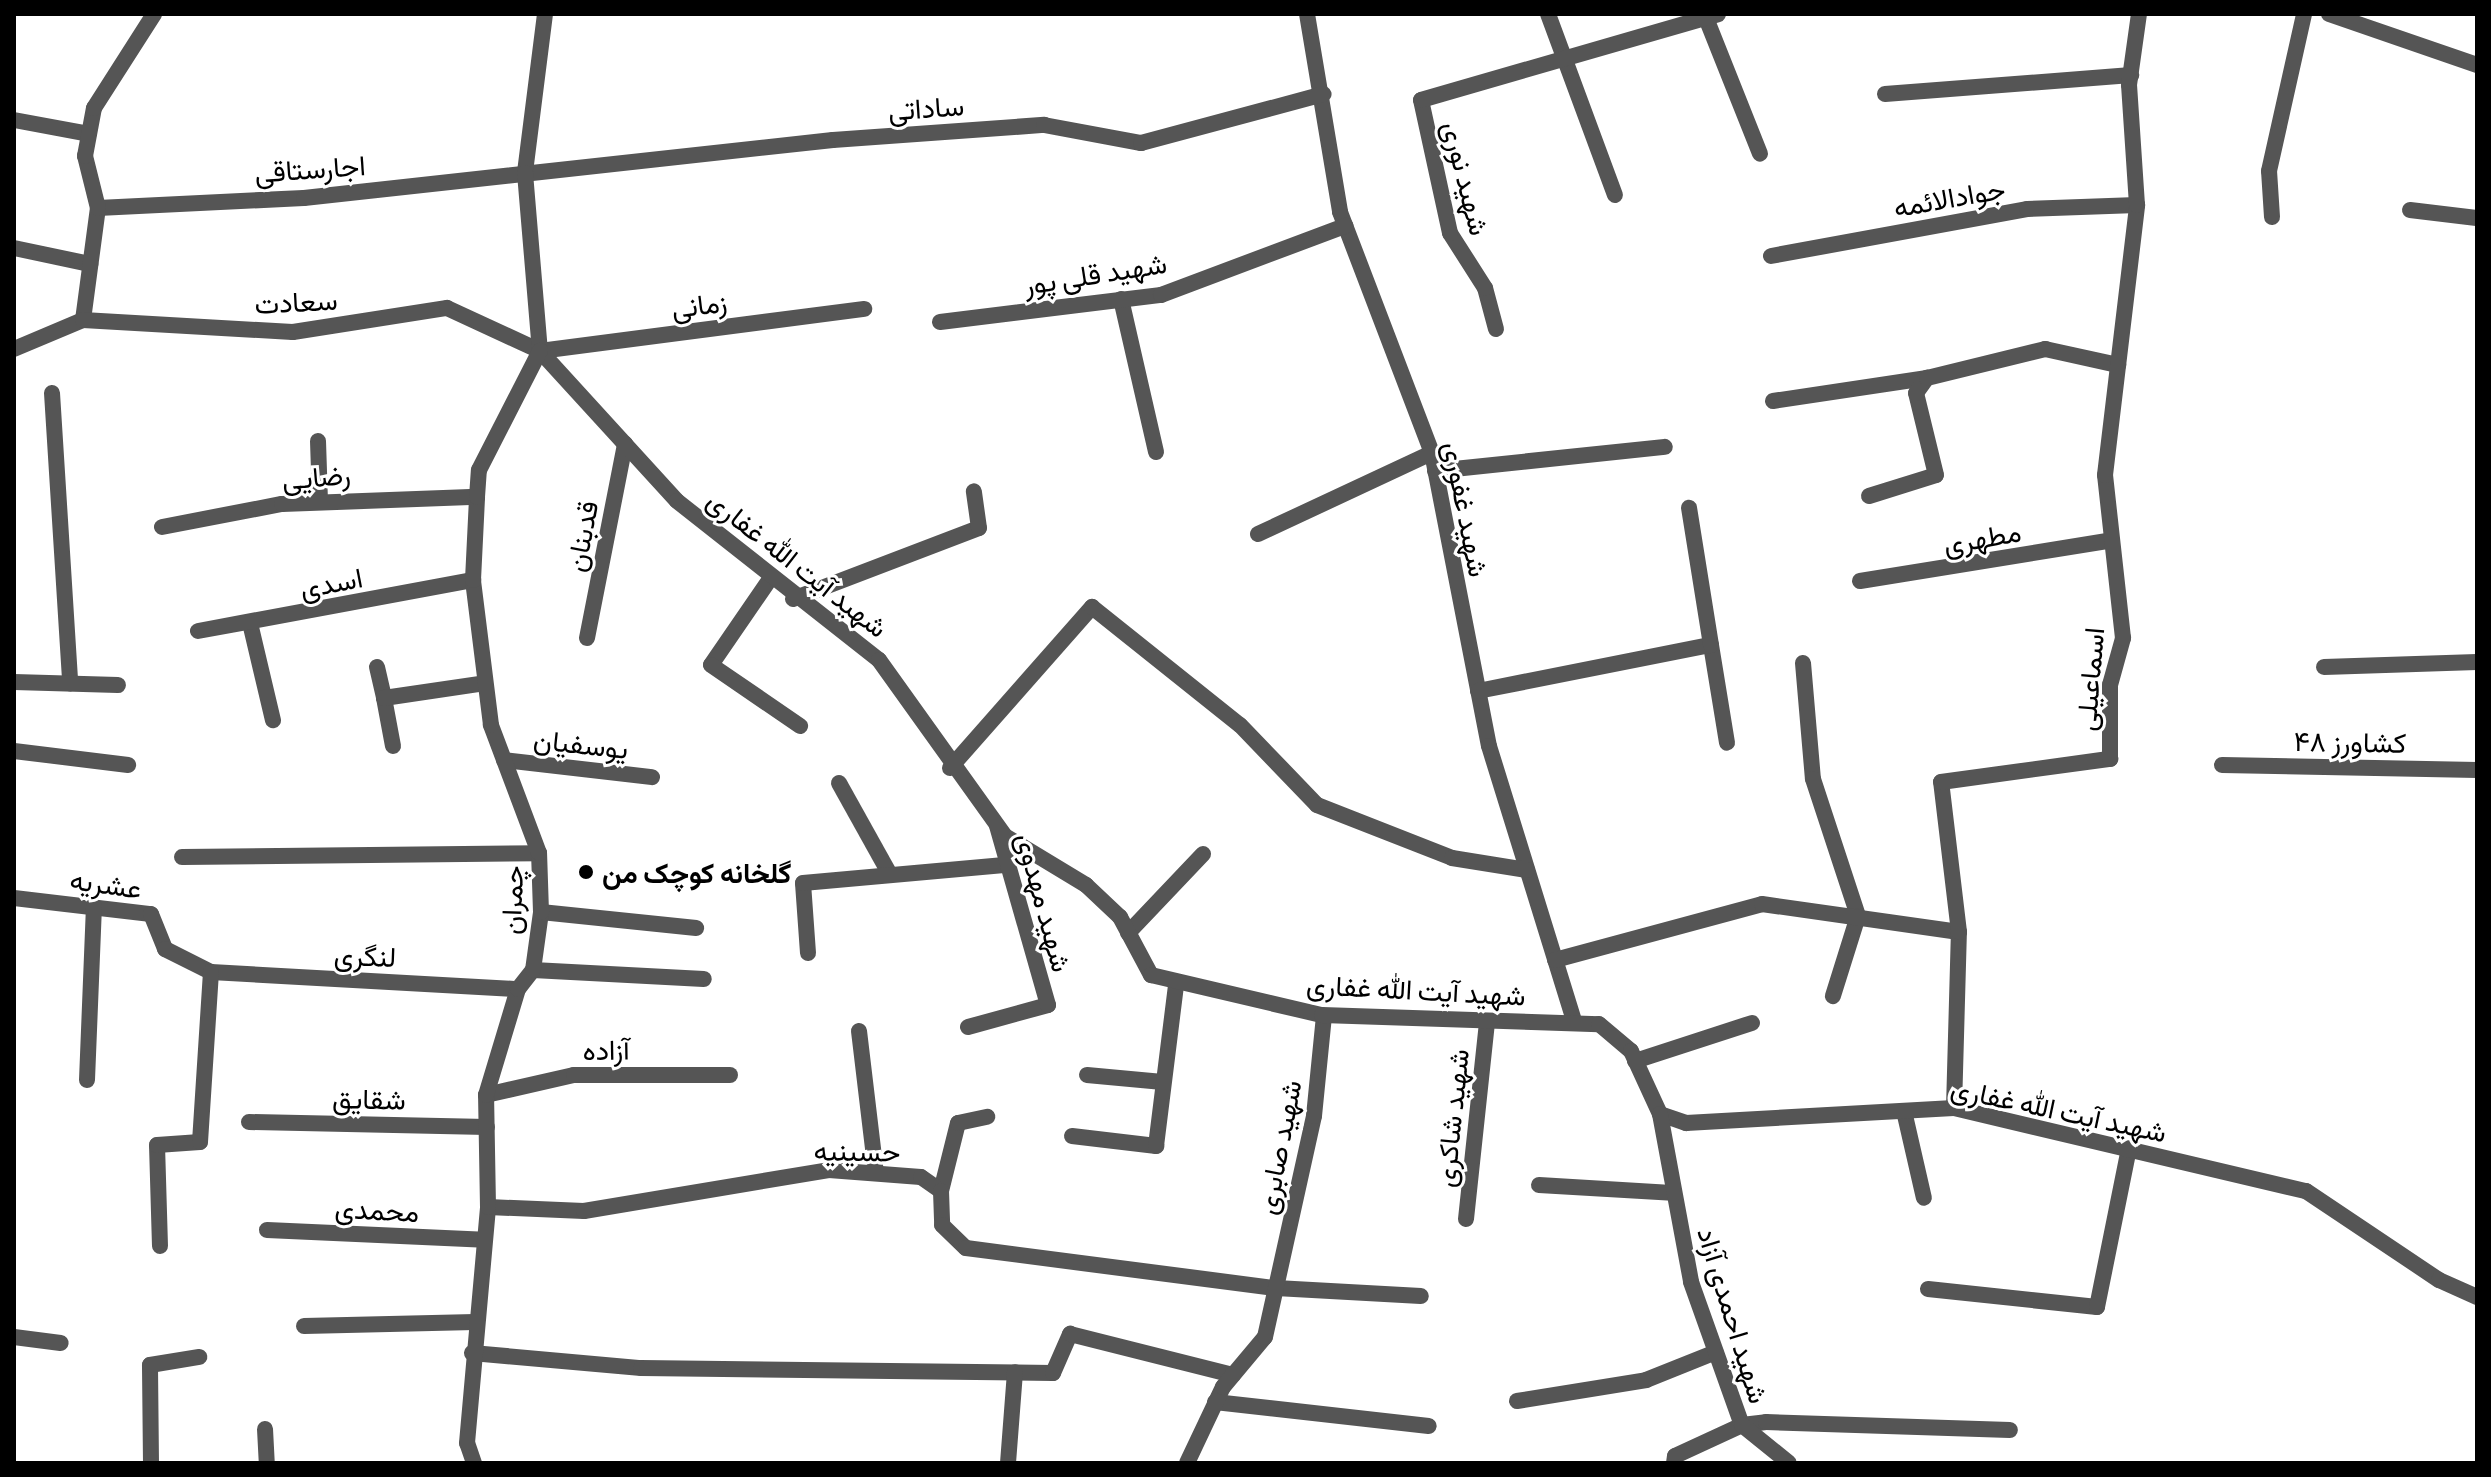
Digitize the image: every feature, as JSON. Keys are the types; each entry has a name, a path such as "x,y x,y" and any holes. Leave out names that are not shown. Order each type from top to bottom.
{"street":[{"path":"83,320 98,208 85,156 94,108 154,14"},
{"path":"540,351 525,173 545,14"},
{"name":"شهید غفوری","path":"1307,14 1324,94 1345,226 1432,453 1478,691 1527,870 1573,1017"},
{"path":"1548,14 1615,195"},
{"name":"اسماعیلی","path":"1954,1108 1959,932 1941,782 2110,759 2110,685 2123,638 2105,475 2137,205 2131,75 2139,14"},
{"path":"2272,217 2269,171 2304,14"},
{"path":"2329,14 2477,65"},
{"path":"1712,16 1760,154"},
{"name":"شهید نوری","path":"1496,329 1485,288 1450,233 1421,100 1564,61 1674,20 1712,16"},
{"path":"1885,94 2131,75"},
{"name":"ساداتی","path":"525,173 1044,125 1141,143 1324,94"},
{"path":"14,120 89,134"},
{"name":"اجارستاقی","path":"98,208 304,198 525,173"},
{"name":"جوادالائمه","path":"1771,256 2027,209 2137,205"},
{"path":"2410,210 2477,218"},
{"name":"شهید قلی پور","path":"940,322 1161,295 1345,226"},
{"path":"14,248 90,264"},
{"path":"1121,299 1156,452"},
{"name":"سعادت","path":"14,349 44,331 83,320 293,332 447,308 540,351"},
{"name":"زمانی","path":"540,351 864,309"},
{"path":"1773,401 1927,378 2045,349 2118,365"},
{"name":"شهید آیت الله غفاری","path":"540,351 677,501 793,599 879,660 950,768 997,826 1086,885 1128,933 1151,975 1176,985 1324,1016 1487,1022 1573,1017 1599,1024 1635,1061 1660,1114 1686,1123 1954,1108 2129,1148 2306,1191 2439,1280 2477,1297"},
{"name":"چمران","path":"474,1463 467,1443 472,1353 488,1207 486,1095 518,989 533,970 541,912 539,853 504,760 485,683 473,580 477,497 479,470 540,351"},
{"path":"1869,496 1936,475 1916,393 1927,378"},
{"path":"52,393 70,683"},
{"path":"318,441 320,501"},
{"name":"قدبنان","path":"587,638 625,444"},
{"path":"1435,471 1665,447"},
{"path":"1258,534 1432,453"},
{"path":"793,599 979,528 974,491"},
{"name":"رضایی","path":"162,527 320,501 477,497"},
{"path":"1689,508 1727,743"},
{"name":"مطهری","path":"1860,581 2112,540"},
{"path":"770,579 711,665 800,726"},
{"name":"اسدی","path":"198,631 473,580"},
{"path":"950,768 1092,607 1240,725 1317,805 1452,858 1527,870"},
{"path":"250,623 273,720"},
{"path":"1478,691 1711,645"},
{"path":"2324,667 2477,662"},
{"path":"1803,663 1813,779 1858,916 1833,996"},
{"path":"377,667 393,746"},
{"path":"14,682 118,685"},
{"path":"384,698 485,683"},
{"path":"14,751 128,765"},
{"name":"یوسفیان","path":"504,760 652,777"},
{"name":"کشاورز ۴۸","path":"2222,765 2477,770"},
{"path":"839,783 889,873"},
{"name":"شهید مهدوی","path":"968,1027 1048,1005 1004,865 997,826"},
{"path":"182,857 539,853"},
{"path":"1128,933 1203,854"},
{"path":"808,953 803,883 1004,865"},
{"name":"عشریه","path":"14,898 151,914 165,949 211,972"},
{"path":"1555,960 1762,904 1959,932"},
{"path":"87,1080 94,906"},
{"path":"541,912 696,928"},
{"path":"533,970 704,979"},
{"path":"160,1246 157,1145 200,1142 211,972"},
{"name":"لنگری","path":"211,972 518,989"},
{"path":"1072,1136 1156,1146 1176,985"},
{"name":"شهید صابری","path":"1187,1463 1215,1402 1265,1337 1314,1116 1324,1016"},
{"name":"شهید شاکری","path":"1466,1219 1487,1022"},
{"path":"1635,1061 1752,1023"},
{"path":"859,1031 876,1173"},
{"name":"آزاده","path":"486,1095 574,1075 730,1075"},
{"path":"1087,1075 1163,1082"},
{"path":"1904,1111 1924,1198"},
{"name":"شهید احمدی آزاد","path":"1660,1114 1672,1193 1716,1352 1742,1425 1789,1463"},
{"path":"987,1117 958,1123 941,1191 942,1225 966,1248 1276,1288 1421,1296"},
{"name":"شقایق","path":"249,1122 487,1127"},
{"path":"1928,1289 2097,1307 2129,1148"},
{"name":"حسینیه","path":"488,1207 584,1211 829,1170 921,1177 941,1191"},
{"path":"1539,1185 1672,1193"},
{"name":"محمدی","path":"267,1230 484,1240"},
{"path":"304,1326 475,1322"},
{"path":"472,1353 641,1368 1053,1373 1070,1334 1233,1375"},
{"path":"14,1337 61,1343"},
{"path":"1517,1401 1646,1380 1716,1352"},
{"path":"151,1463 150,1365 199,1357"},
{"path":"1008,1463 1015,1372"},
{"path":"1215,1402 1429,1426"},
{"path":"1674,1463 1675,1456 1742,1425 2010,1430"},
{"path":"265,1429 267,1463"}],"place":[{"name":"گلخانه کوچک من","path":"586,872"}]}
